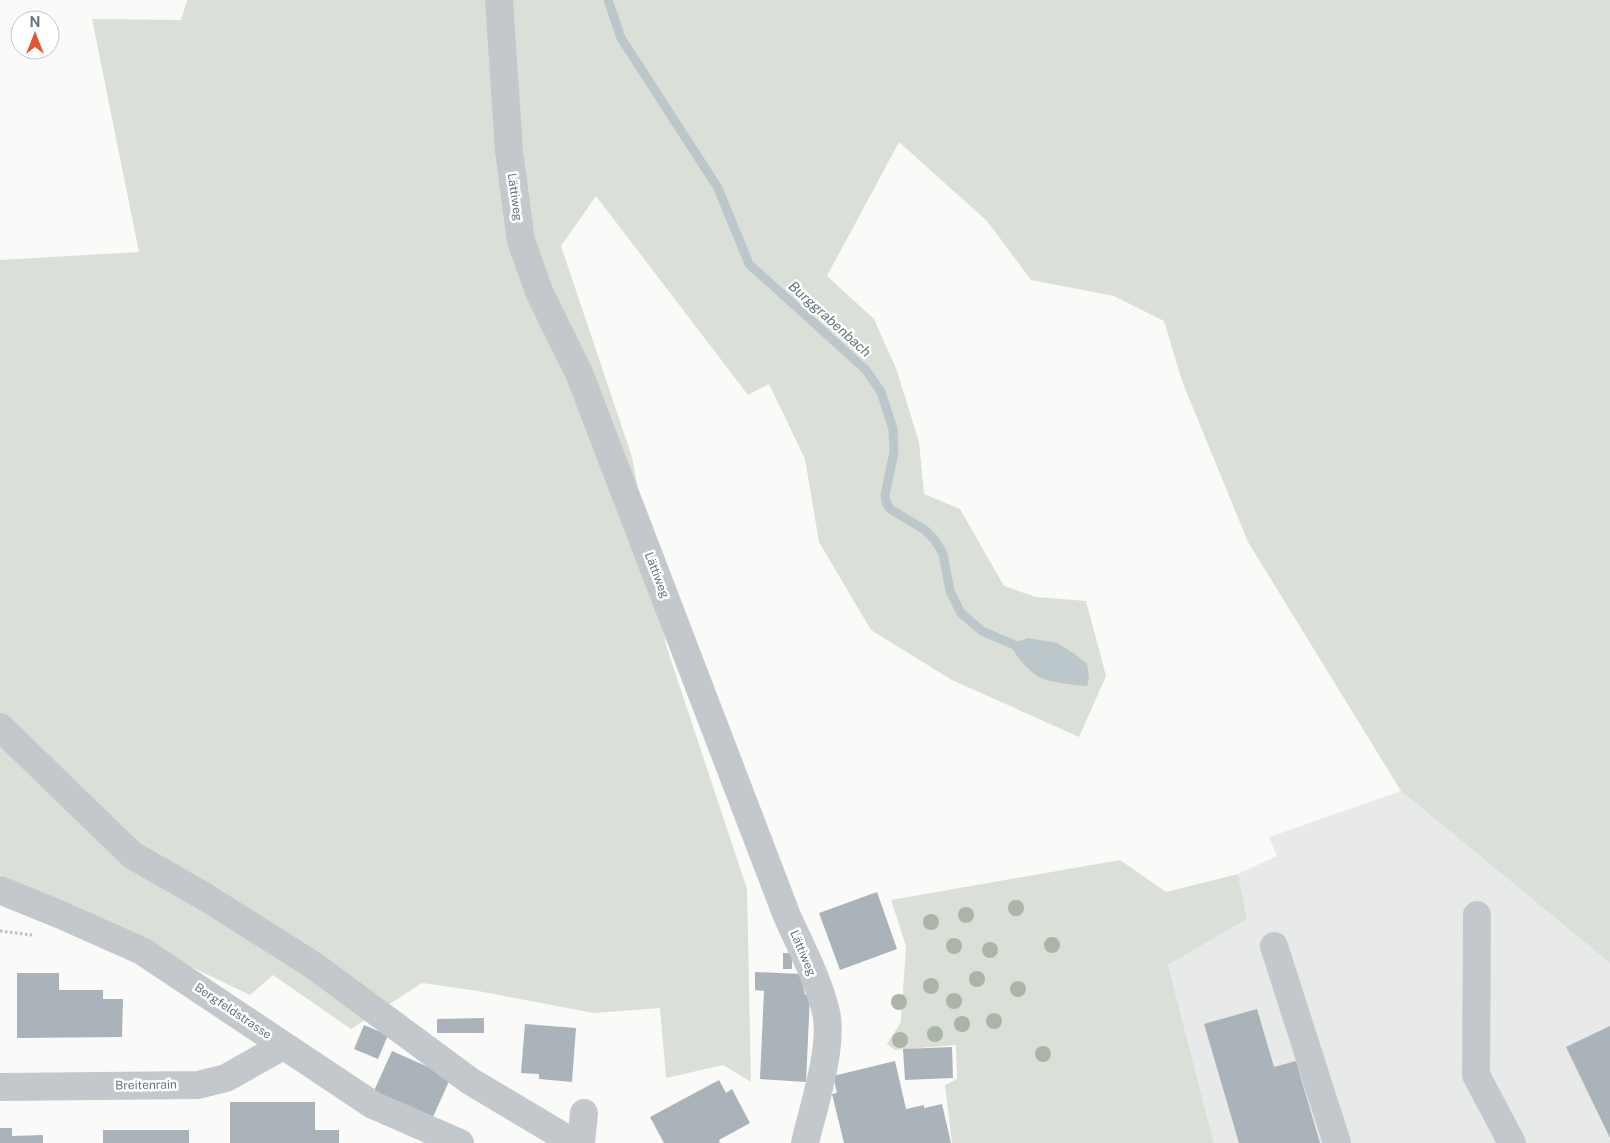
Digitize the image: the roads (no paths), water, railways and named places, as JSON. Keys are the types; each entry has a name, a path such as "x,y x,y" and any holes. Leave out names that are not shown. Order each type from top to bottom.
{"street":[{"name":"Lättiweg","path":"499,0 509,151 521,241 540,294 578,373 787,916 820,992 827,1013 827,1051 805,1143"},
{"path":"0,727 132,855 207,898 313,965 470,1081 574,1143"},
{"name":"Bergfeldstrasse","path":"0,890 61,914 142,951 373,1105 460,1143"},
{"path":"1477,915 1476,1075 1512,1143"},
{"path":"1274,946 1337,1143"},
{"name":"Breitenrain","path":"0,1087 198,1085 226,1078 283,1046"},
{"path":"582,1143 584,1113"}],"waterway":[{"name":"Burggrabenbach","path":"608,0 621,38 718,188 749,264 866,370 881,392 893,429 894,452 885,495 890,509 925,530 935,540 943,554 950,591 961,613 982,631 1021,648"}]}
